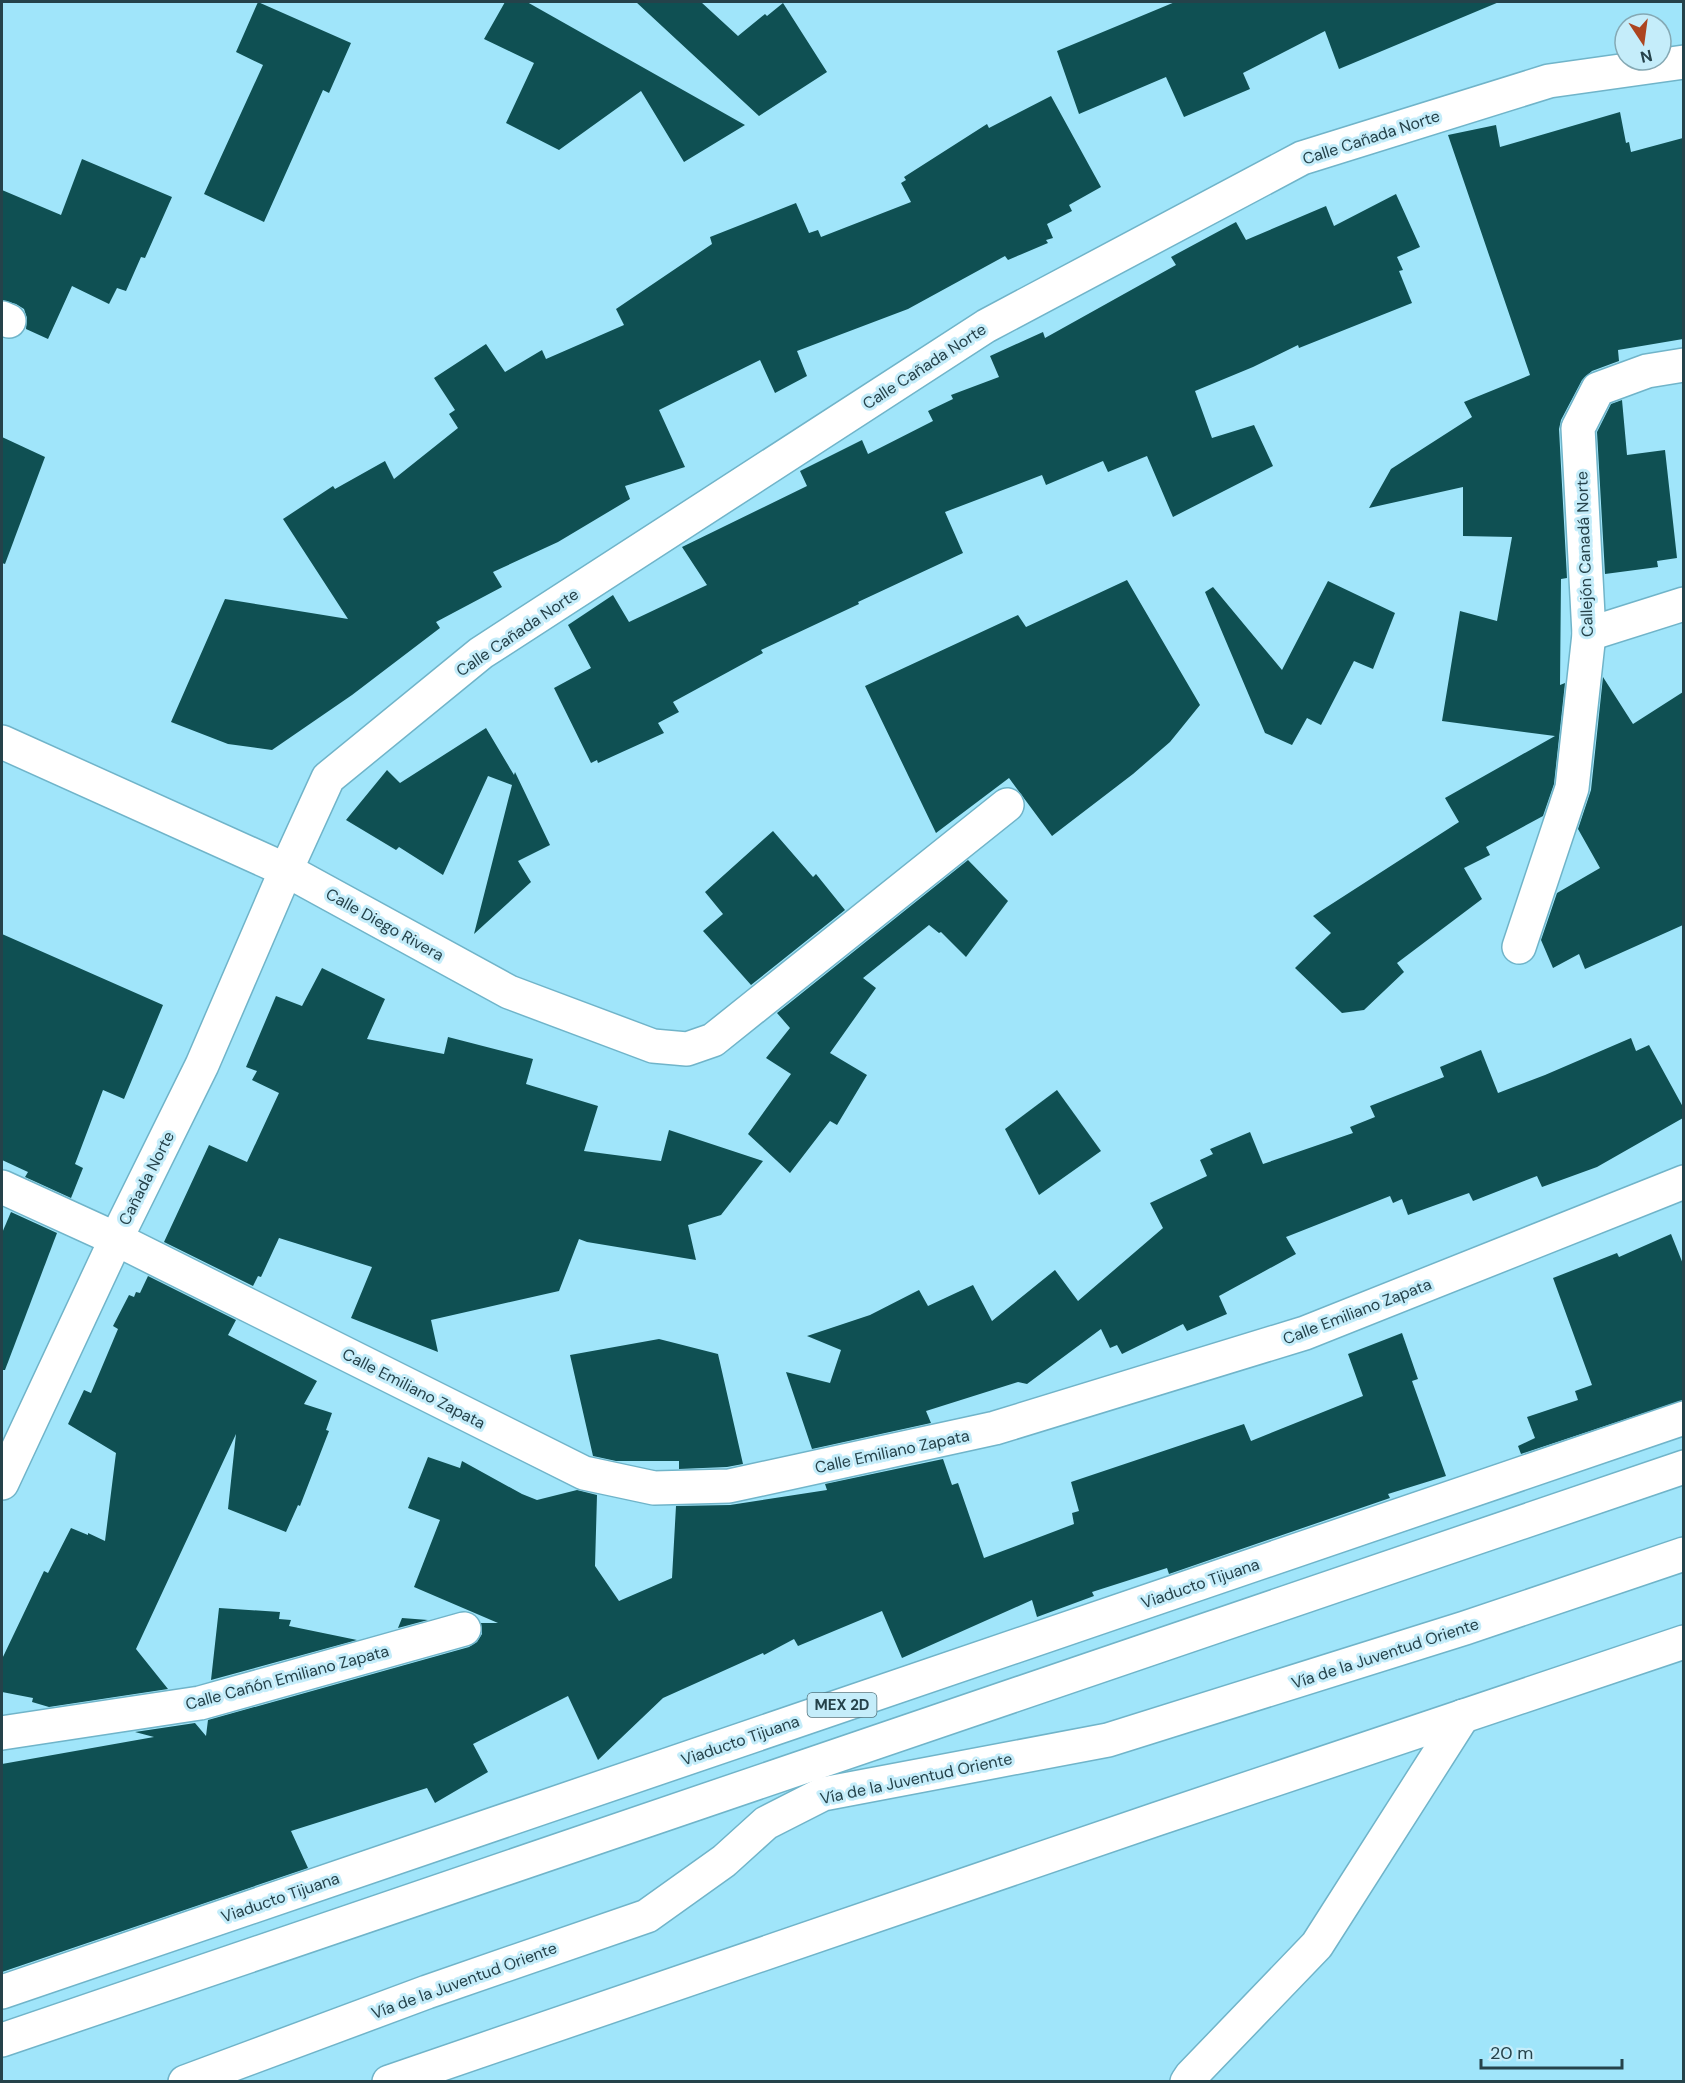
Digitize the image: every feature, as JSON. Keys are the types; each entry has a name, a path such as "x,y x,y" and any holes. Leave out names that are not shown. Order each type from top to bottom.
{"main road":[{"name":"Calle Cañada Norte","path":"286,870 328,778 481,653 986,326 1302,158 1549,81 1683,62"},
{"name":"Callejón Canadá Norte","path":"1519,947 1572,788 1589,634 1578,428 1598,389 1647,371 1683,365"},
{"path":"1589,634 1683,604"},
{"name":"Calle Diego Rivera","path":"2,742 286,870 509,992 653,1046 687,1049 712,1040 1007,805"},
{"name":"Cañada Norte","path":"2,1483 116,1239 202,1065 286,870"},
{"name":"Calle Emiliano Zapata","path":"2,1187 116,1239 584,1473 654,1488 729,1486 995,1428 1305,1333 1683,1182"},
{"name":"Viaducto Tijuana","path":"2,1992 1683,1418"},
{"name":"MEX 2D","path":"2,2040 1683,1467"},
{"name":"Vía de la Juventud Oriente","path":"185,2082 427,1992 647,1916 724,1861 766,1823 823,1794 1108,1740 1465,1628 1683,1554"},
{"name":"Calle Cañón Emiliano Zapata","path":"2,1733 200,1703 464,1629"},
{"path":"389,2082 1683,1642"},
{"path":"1188,2082 1191,2076 1317,1945 1463,1716"}],"building":[{"path":"258,2 351,43 329,93 323,90 264,222 204,194 263,65 236,52"},
{"path":"505,2 527,2 745,125 684,162 641,91 559,150 506,123 534,63 484,39"},
{"path":"636,2 701,2 738,36 783,3 827,72 759,116"},
{"path":"1175,2 1499,2 1339,69 1325,31 1243,73 1250,89 1184,117 1166,77 1079,114 1057,51"},
{"path":"1051,96 1101,187 1069,205 1072,211 1047,224 1053,238 1046,240 1048,243 1008,260 1005,256 908,309 797,351 807,376 775,393 760,360 659,410 685,467 625,486 630,499 558,542 493,572 502,587 436,622 440,628 352,695 272,750 228,744 171,722 225,599 348,619 283,519 333,486 335,489 385,461 394,479 458,428 449,414 455,410 434,378 486,344 505,372 542,350 546,359 624,325 616,309 712,244 710,237 796,203 809,233 818,230 821,237 911,202 901,183 906,180 904,177 987,124 989,128"},
{"path":"1620,112 1626,143 1629,142 1631,152 1683,138 1683,339 1618,350 1619,361 1592,371 1582,380 1561,420 1559,429 1567,578 1561,579 1560,685 1565,683 1554,784 1543,816 1486,847 1490,855 1464,868 1482,899 1397,963 1404,972 1364,1010 1342,1013 1295,968 1331,933 1313,916 1459,822 1445,798 1555,736 1442,721 1460,611 1497,621 1512,537 1463,536 1463,487 1369,508 1391,469 1472,417 1464,402 1530,375 1448,135 1496,125 1500,147"},
{"path":"82,159 172,197 145,258 141,257 126,291 117,288 109,304 72,286 48,339 26,329 27,318 24,309 2,300 2,190 61,215"},
{"path":"1396,194 1420,247 1397,257 1403,270 1399,271 1412,303 1299,348 1298,345 1195,391 1212,438 1254,425 1273,466 1173,517 1147,456 1108,472 1103,461 1046,485 1042,475 945,512 963,553 761,650 763,653 673,702 679,712 658,723 664,733 598,763 597,760 591,763 554,688 591,668 568,625 613,595 629,622 707,585 682,547 807,486 800,471 862,440 868,454 933,421 928,411 953,399 951,395 999,377 990,356 1043,332 1045,338 1176,265 1171,257 1236,222 1246,240 1326,206 1334,226"},
{"path":"1622,400 1627,455 1665,450 1677,558 1657,561 1658,567 1605,574 1597,432 1611,404"},
{"path":"2,437 45,457 5,564 2,563"},
{"path":"1127,580 1200,705 1170,742 1133,774 1052,836 1009,778 936,833 865,686 1018,615 1026,627"},
{"path":"1328,581 1395,613 1373,669 1354,661 1321,725 1307,718 1292,745 1265,733 1205,592 1213,587 1282,670"},
{"path":"1603,677 1633,724 1683,692 1683,925 1585,969 1579,954 1553,968 1541,940 1557,893 1600,868 1578,829 1591,790"},
{"path":"486,728 514,775 515,772 550,845 518,861 531,882 474,934 512,785 488,776 443,875 399,847 396,850 346,820 387,770 400,783"},
{"path":"773,831 813,877 816,874 845,910 751,985 703,931 723,914 705,892"},
{"path":"968,860 1008,901 966,957 941,932 939,933 929,925 863,978 876,988 830,1053 867,1075 837,1125 830,1121 790,1173 748,1134 791,1074 766,1058 790,1028 777,1013"},
{"path":"2,934 163,1005 124,1099 103,1090 75,1164 83,1168 71,1198 25,1177 28,1172 2,1160"},
{"path":"322,968 385,999 367,1039 444,1054 448,1037 533,1059 526,1084 598,1106 584,1151 661,1161 669,1130 763,1161 721,1215 688,1225 696,1260 579,1239 559,1291 431,1320 438,1352 351,1318 372,1267 279,1238 261,1277 258,1276 253,1286 164,1242 209,1145 247,1162 279,1093 252,1080 257,1071 246,1067 276,996 302,1006"},
{"path":"1631,1038 1636,1051 1649,1045 1683,1107 1683,1118 1597,1167 1542,1187 1537,1176 1473,1201 1469,1193 1408,1215 1402,1199 1393,1203 1390,1196 1286,1237 1296,1254 1219,1296 1227,1314 1187,1331 1183,1324 1122,1354 1117,1345 1110,1348 1101,1329 1027,1384 1018,1382 926,1411 931,1423 812,1449 786,1372 830,1383 841,1350 807,1336 870,1315 919,1290 928,1306 973,1285 992,1321 1055,1270 1078,1301 1163,1228 1150,1203 1207,1176 1200,1160 1213,1154 1210,1149 1250,1132 1263,1164 1353,1133 1350,1127 1375,1117 1370,1106 1444,1077 1440,1067 1481,1050 1498,1093"},
{"path":"1057,1090 1101,1151 1039,1195 1005,1129"},
{"path":"11,1212 57,1233 5,1370 2,1370 2,1233"},
{"path":"1671,1234 1683,1264 1683,1400 1521,1454 1518,1446 1535,1438 1527,1417 1578,1400 1575,1391 1592,1385 1553,1278 1617,1253 1619,1257"},
{"path":"148,1276 236,1320 228,1335 317,1381 304,1404 332,1413 326,1430 329,1431 300,1506 298,1505 286,1532 228,1509 236,1434 136,1649 168,1689 49,1707 32,1702 33,1698 2,1692 2,1659 44,1571 48,1573 71,1528 105,1541 116,1453 68,1424 84,1390 91,1393 118,1329 113,1326 129,1295 134,1297 136,1292 140,1293"},
{"path":"1402,1333 1418,1379 1412,1381 1446,1476 1388,1494 1390,1498 1169,1574 1167,1568 1092,1592 1094,1596 1037,1617 1032,1600 902,1658 882,1611 798,1646 794,1639 764,1655 763,1653 663,1698 598,1760 568,1696 473,1744 488,1772 435,1803 427,1788 291,1831 308,1868 2,1972 2,1764 154,1737 135,1732 195,1723 206,1736 208,1720 469,1647 477,1642 482,1634 481,1623 498,1623 414,1587 440,1520 408,1508 428,1457 460,1468 462,1461 537,1500 577,1490 597,1495 595,1566 619,1601 672,1578 676,1506 730,1505 827,1490 825,1484 943,1459 952,1485 958,1483 984,1558 1074,1524 1072,1513 1079,1511 1071,1482 1244,1424 1251,1441 1363,1396 1348,1354"},
{"path":"659,1339 718,1354 743,1464 679,1469 679,1461 616,1461 593,1456 570,1355"},
{"path":"219,1608 280,1612 279,1619 291,1620 289,1626 357,1640 211,1680"},
{"path":"402,1618 428,1620 398,1628"}]}
